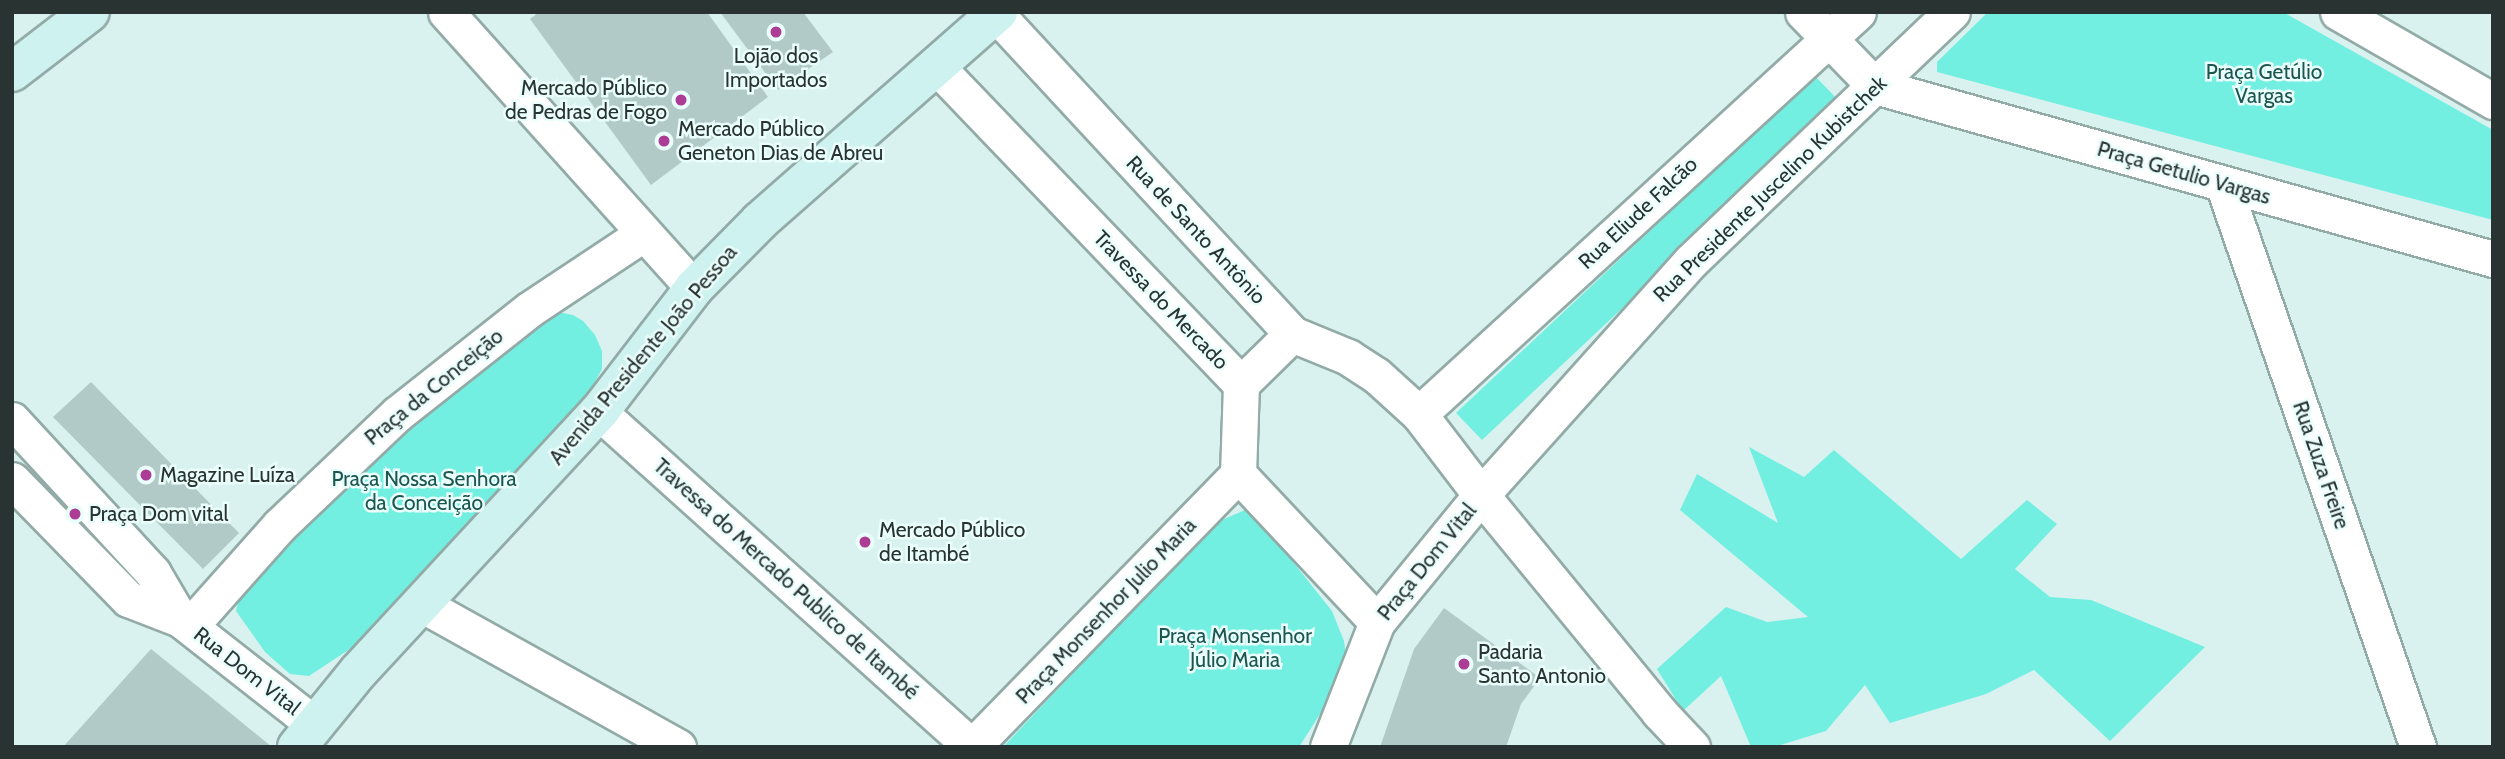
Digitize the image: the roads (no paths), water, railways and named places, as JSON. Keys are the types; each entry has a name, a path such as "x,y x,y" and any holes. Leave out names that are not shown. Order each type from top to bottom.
{"street":[{"path":"12,72 90,12"},
{"path":"446,12 694,288"},
{"path":"1803,12 1875,86"},
{"name":"Rua Eliude Falcão","path":"1419,414 1858,12"},
{"name":"Rua Presidente Juscelino Kubistchek","path":"1481,495 1692,261 1951,12"},
{"path":"2338,12 2493,102"},
{"name":"Avenida Presidente João Pessoa","path":"306,735 599,412 694,288 760,221 997,13"},
{"name":"Rua de Santo Antônio","path":"997,13 1292,334 1348,357 1376,375 1419,414 1481,495 1658,712 1692,747"},
{"name":"Travessa do Mercado","path":"936,66 1241,384 1238,474"},
{"name":"Praça Getulio Vargas","path":"1875,86 2493,259"},
{"name":"Rua Zuza Freire","path":"2223,184 2418,747"},
{"name":"Praça da Conceição","path":"185,623 280,525 397,414 530,309 643,234"},
{"path":"1241,384 1292,334"},
{"name":"Travessa do Mercado Publico de Itambé","path":"599,412 972,747"},
{"name":"Rua Dom Vital","path":"12,420 153,573 185,623 306,735"},
{"path":"1238,474 1377,622"},
{"name":"Praça Monsenhor Julio Maria","path":"972,747 1238,474"},
{"name":"Rua Dom Vital","path":"12,480 128,599 185,623"},
{"name":"Praça Dom Vital","path":"1328,747 1377,622 1481,495"},
{"path":"423,605 678,747"}],"place":[{"name":"Lojão dos Importados","path":"776,32"},
{"name":"Mercado Público de Pedras de Fogo","path":"681,100"},
{"name":"Mercado Público Geneton Dias de Abreu","path":"664,141"},
{"name":"Magazine Luíza","path":"146,475"},
{"name":"Praça Dom vital","path":"75,514"},
{"name":"Mercado Público de Itambé","path":"865,542"},
{"name":"Padaria Santo Antonio","path":"1464,664"}],"park label":[{"name":"Praça Getúlio Vargas","path":"2264,84"},
{"name":"Praça Nossa Senhora da Conceição","path":"424,491"},
{"name":"Praça Monsenhor Júlio Maria","path":"1235,648"}]}
